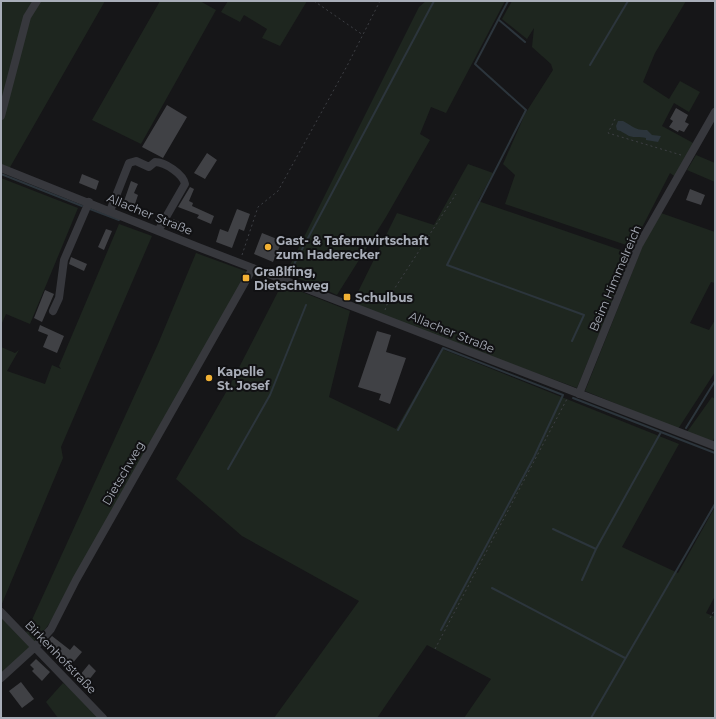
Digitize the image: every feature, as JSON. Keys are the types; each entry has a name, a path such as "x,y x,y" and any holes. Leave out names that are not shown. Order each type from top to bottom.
{"street":[{"path":"1,116 27,17 37,1"},
{"name":"Beim Himmelreich","path":"579,394 639,244 715,112"},
{"path":"110,211 129,163 133,161 149,167 157,162 182,177 185,184 158,231"},
{"name":"Allacher Straße","path":"1,168 249,267 383,317 571,392 715,446"},
{"path":"53,311 59,298 64,260 89,202"},
{"name":"Dietschweg","path":"1,678 35,647 51,629 76,580 249,267"},
{"name":"Birkenhofstraße","path":"1,612 103,718"}],"path":[{"path":"314,1 363,35"},
{"path":"249,267 242,254 258,207 278,191 380,1"},
{"path":"615,119 608,133 689,157"},
{"path":"383,317 391,294 456,194"},
{"path":"435,649 571,392"},
{"path":"710,618 715,609"}],"shaded area":[{"path":"1,1 105,1 9,169 1,166"},
{"path":"160,1 200,1 216,10 141,144 92,120"},
{"path":"228,1 307,1 280,46 262,38 267,29 244,15 240,22 221,12"},
{"path":"426,1 505,1 446,113 431,107 420,134 430,140 386,217 337,295 286,273 419,7"},
{"path":"512,1 686,1 655,53 643,82 669,99 680,81 700,92 689,112 674,103 662,126 695,144 677,178 670,173 632,247 505,204 515,175 503,164 525,114 553,70 551,64 532,47 534,28 527,39 502,19"},
{"path":"618,121 623,121 637,129 647,130 652,135 661,136 658,142 646,140 644,137 629,136 617,130 616,126"},
{"path":"696,155 715,163 715,182 687,170"},
{"path":"468,164 493,173 478,201 632,254 577,388 383,317 353,302 397,213 434,225"},
{"path":"1,178 78,208 30,324 6,314 1,325"},
{"path":"661,213 715,232 715,283 711,282 690,323 709,330 715,320 715,372 678,429 585,391 643,245"},
{"path":"119,224 152,236 61,447 63,458 1,606 1,347 15,353 19,350 7,371 45,384 52,365 61,369 59,366"},
{"path":"196,253 248,272 51,621 36,642 25,635 158,344"},
{"path":"282,284 350,311 329,397 396,429 442,349 679,444 622,547 678,573 715,507 715,596 706,613 715,617 715,718 464,718 491,679 427,645 377,718 274,718 359,601 242,536 176,479 229,387"},
{"path":"712,397 715,399 715,435 713,441 687,432"},
{"path":"1,614 31,646 1,674"},
{"path":"63,683 77,694 100,718 58,718 46,702"}],"building":[{"path":"167,105 187,117 163,158 142,147"},
{"path":"676,108 688,115 685,122 689,124 684,132 679,130 678,132 669,127 673,121 670,119"},
{"path":"207,153 217,160 205,179 194,173"},
{"path":"82,174 99,181 96,190 79,183"},
{"path":"131,181 138,184 134,193 138,195 135,204 124,201"},
{"path":"190,187 194,189 189,201 193,203 192,206 214,216 211,224 197,218 199,215 178,207"},
{"path":"690,189 705,195 701,205 686,200"},
{"path":"237,209 250,214 244,231 239,229 232,248 216,242 220,229 228,232"},
{"path":"173,219 187,225 183,234 169,228"},
{"path":"106,229 112,231 104,250 98,247"},
{"name":"Gast- & Tafernwirtschaft zum Haderecker","path":"262,233 282,241 273,262 254,254"},
{"path":"71,257 87,264 84,271 69,264"},
{"path":"45,290 54,294 42,322 34,318"},
{"path":"40,325 64,336 57,353 43,347 48,335 38,331"},
{"path":"377,331 391,335 386,352 406,358 390,404 379,400 381,394 358,387"},
{"path":"52,636 70,650 74,645 82,652 71,665 45,644"},
{"path":"36,659 50,672 42,681 32,671 34,669 30,665"},
{"path":"89,664 96,671 88,681 80,675"},
{"path":"21,682 34,699 22,708 9,691"}],"waterway":[{"path":"291,270 434,1"},
{"path":"508,1 475,64 526,110 447,265 584,315 572,341"},
{"path":"590,65 628,1"},
{"path":"499,20 525,42"},
{"path":"1,174 82,206"},
{"path":"90,209 119,220"},
{"path":"228,469 270,395 306,305"},
{"path":"398,430 443,348 563,395 534,457 441,630"},
{"path":"686,428 715,381"},
{"path":"573,398 715,453"},
{"path":"582,580 596,549 661,432"},
{"path":"591,718 715,504"},
{"path":"553,529 596,549"},
{"path":"492,588 625,658"}],"place":[{"name":"Gast- & Tafernwirtschaft zum Haderecker","path":"268,247"},
{"name":"Graßlfing, Dietschweg","path":"246,278"},
{"name":"Schulbus","path":"347,297"},
{"name":"Kapelle St. Josef","path":"209,378"}]}
